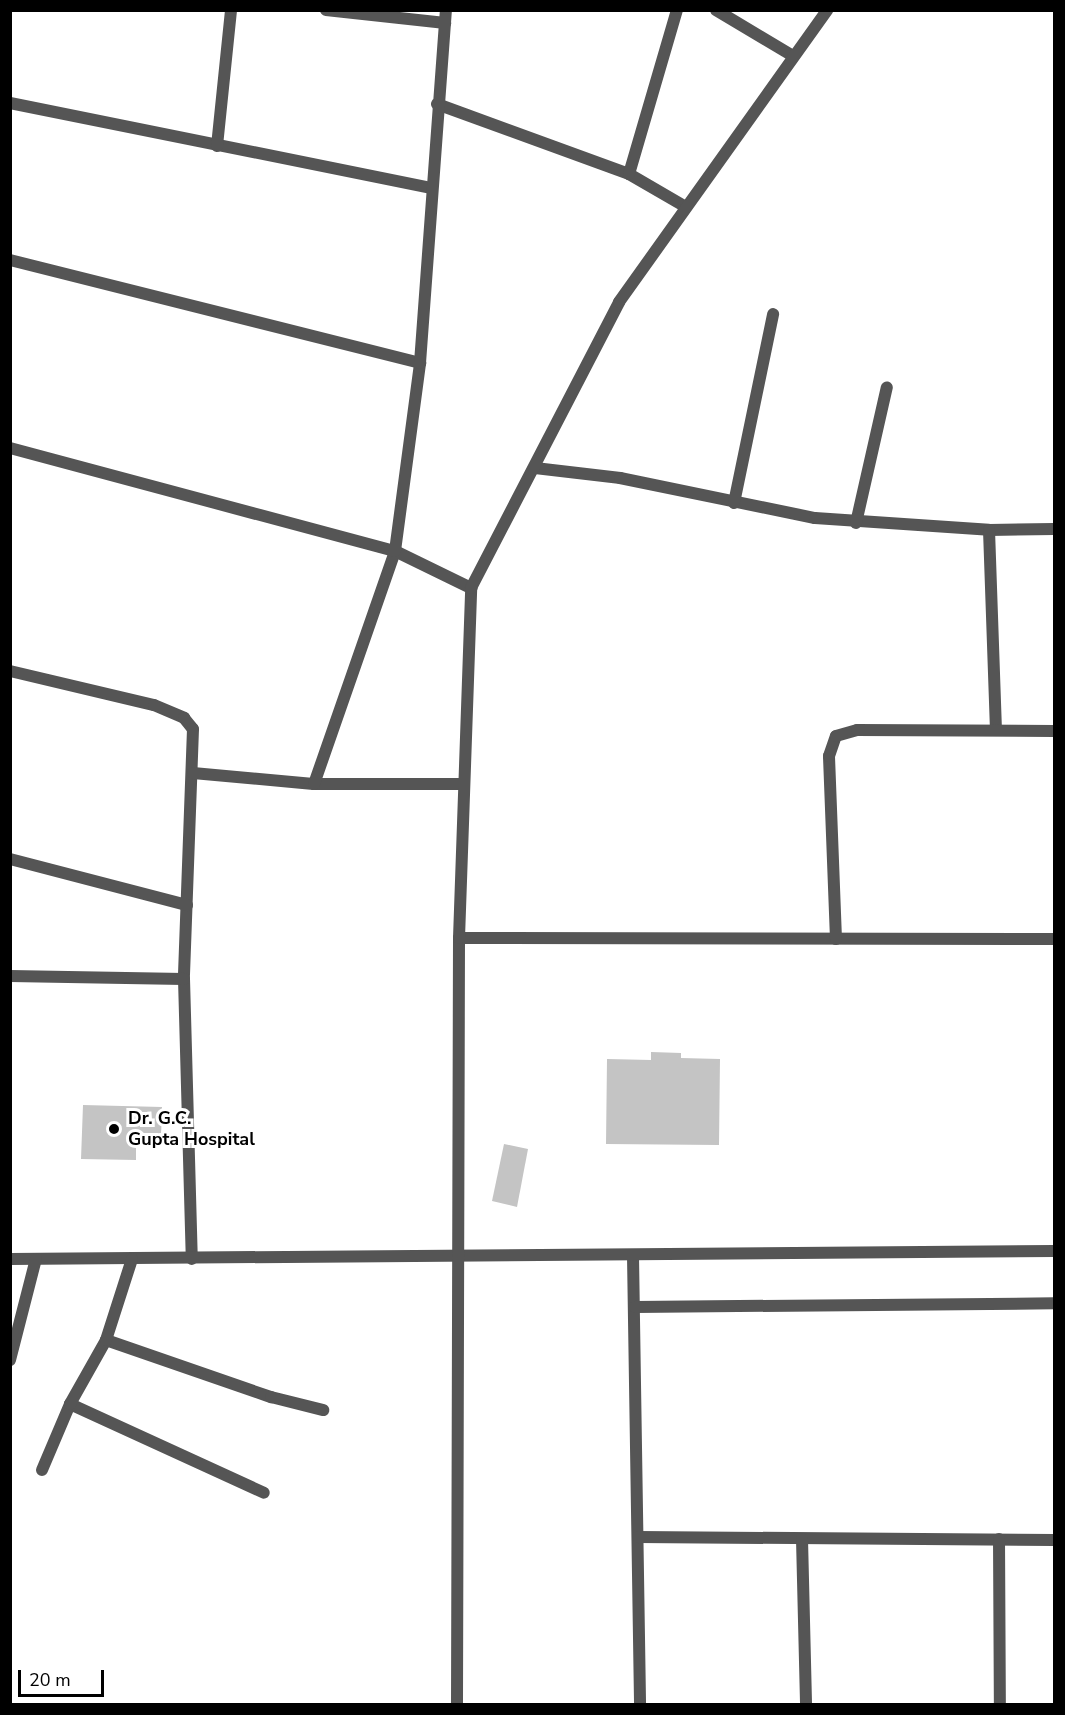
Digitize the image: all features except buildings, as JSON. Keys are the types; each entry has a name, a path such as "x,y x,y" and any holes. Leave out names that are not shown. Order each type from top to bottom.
{"street":[{"path":"218,146 231,10"},
{"path":"314,784 395,551 420,363 430,188 445,17 326,10"},
{"path":"629,174 677,10"},
{"path":"716,10 793,56"},
{"path":"457,1704 455,1257 459,938 471,588 619,302 827,10"},
{"path":"10,104 430,188"},
{"path":"437,104 629,174 686,207"},
{"path":"10,260 420,363"},
{"path":"734,503 773,314"},
{"path":"856,523 887,387"},
{"path":"10,448 395,551 471,588"},
{"path":"535,468 620,478 734,503 856,523 989,530 1054,529"},
{"path":"989,530 996,730"},
{"path":"10,671 171,710 193,729 184,979 192,1259"},
{"path":"836,939 832,742 843,733 857,730 1054,731"},
{"path":"193,773 314,784 464,784"},
{"path":"10,859 187,905"},
{"path":"459,938 1054,939"},
{"path":"10,976 184,979"},
{"path":"10,1259 1054,1251"},
{"path":"633,1256 640,1704"},
{"path":"10,1360 36,1259"},
{"path":"42,1470 70,1404 106,1340 132,1259"},
{"path":"635,1307 1054,1303"},
{"path":"106,1340 271,1397 324,1410"},
{"path":"70,1404 264,1493"},
{"path":"638,1537 1054,1540"},
{"path":"802,1539 806,1704"},
{"path":"999,1539 1000,1704"}],"place":[{"name":"Dr. G.C. Gupta Hospital","path":"114,1129"}]}
